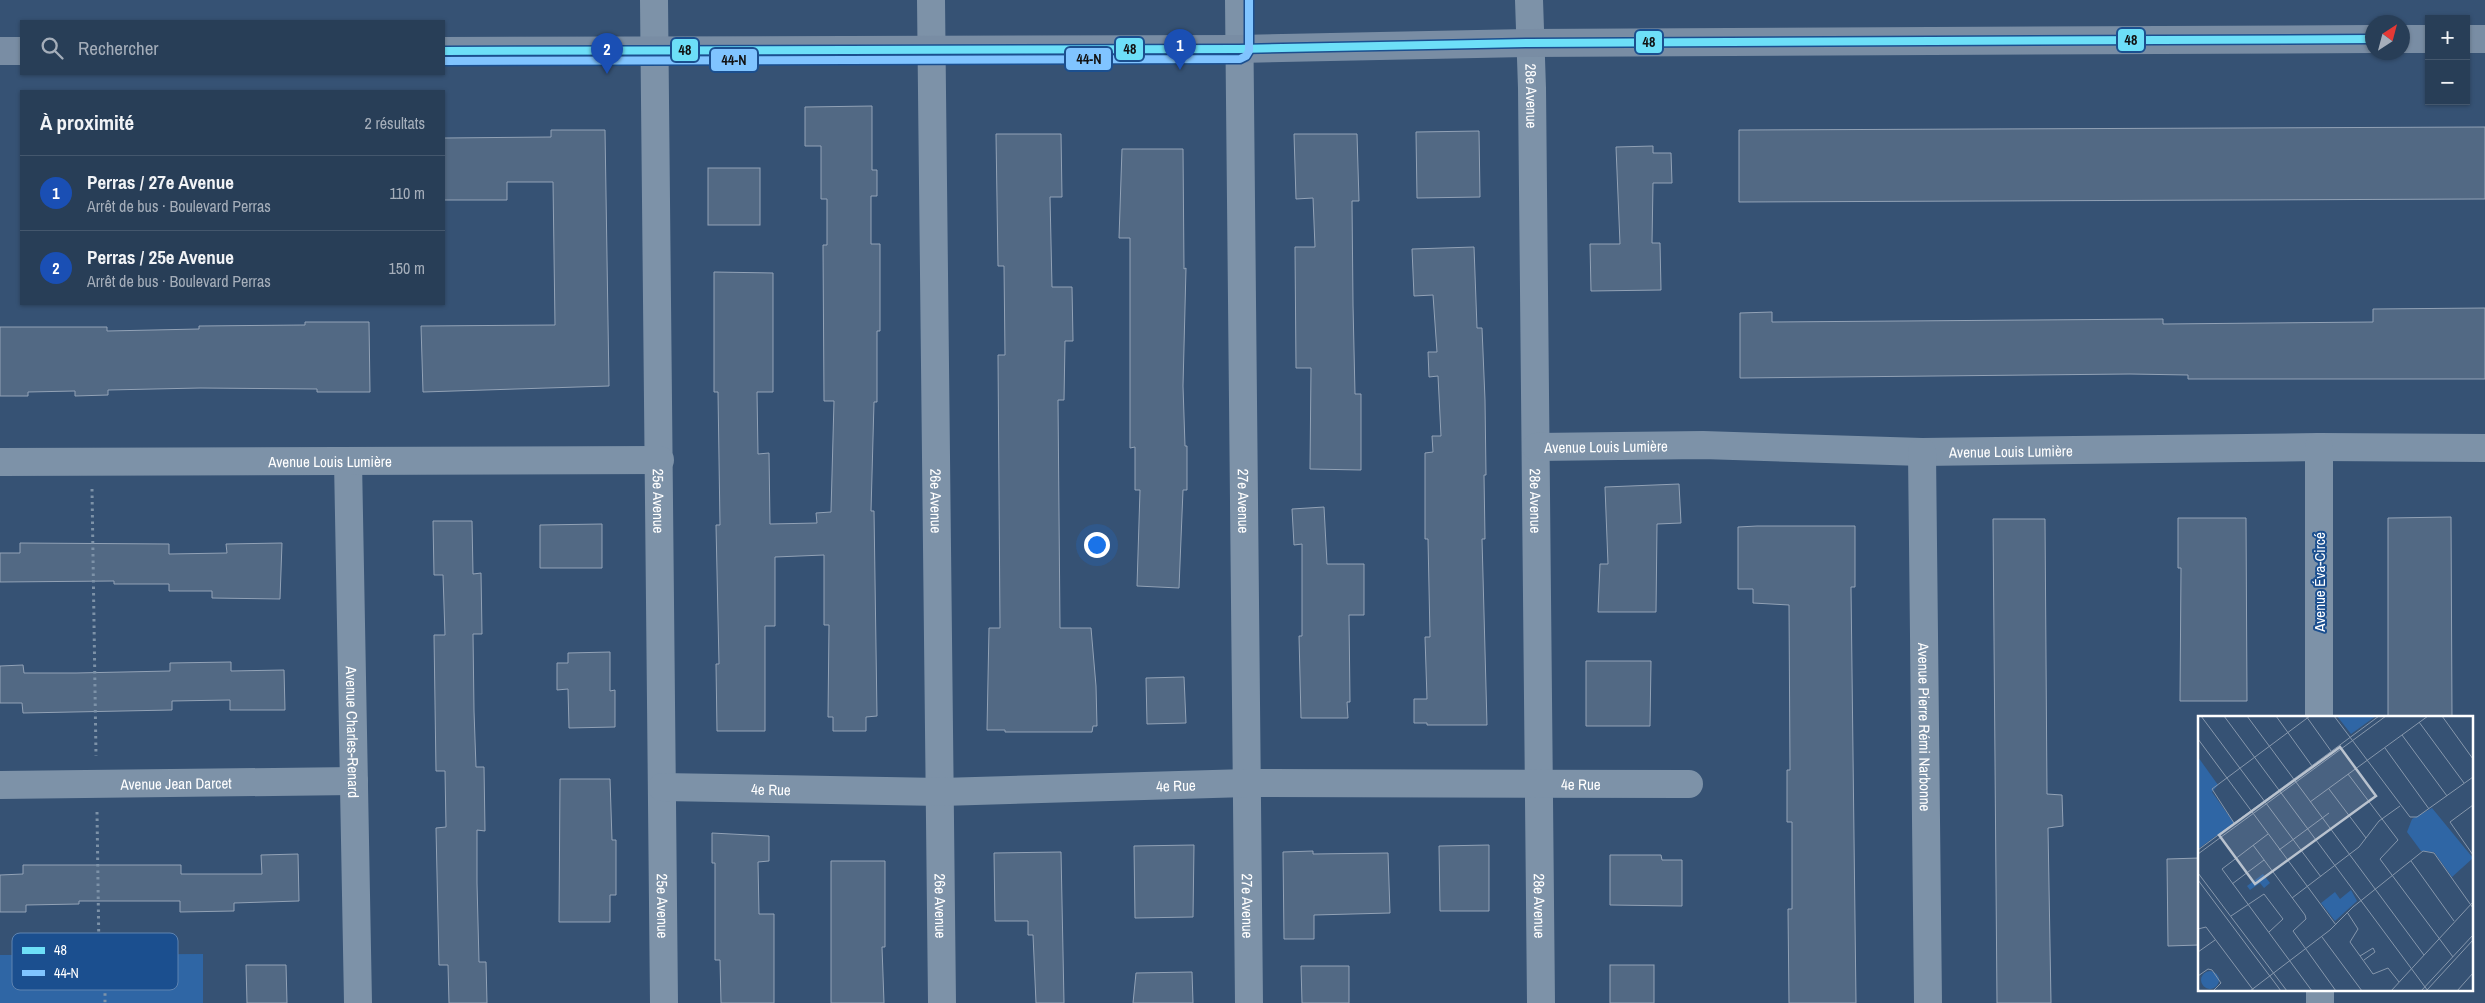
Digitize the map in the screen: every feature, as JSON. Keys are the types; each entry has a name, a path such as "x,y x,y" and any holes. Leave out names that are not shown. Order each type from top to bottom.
{"main road":[{"path":"445,51 932,50 1239,48 1529,43 2365,39"},
{"path":"2410,39 2425,39"},
{"path":"2470,39 2485,39"},
{"path":"0,50 20,50"}],"street":[{"name":"25e Avenue","path":"654,0 664,1003"},
{"name":"26e Avenue","path":"931,0 942,1003"},
{"name":"27e Avenue","path":"1239,0 1249,1003"},
{"name":"28e Avenue","path":"1529,0 1532,88 1541,1003"},
{"name":"Avenue Louis Lumière","path":"1536,447 1704,445 1922,452 2319,447 2485,448"},
{"name":"Avenue Éva-Circé","path":"2319,447 2319,716"},
{"name":"Avenue Pierre Rémi Narbonne","path":"1922,452 1928,1003"},
{"name":"Avenue Louis Lumière","path":"0,462 660,460"},
{"name":"Avenue Charles-Renard","path":"348,461 358,1003"},
{"name":"Avenue Jean Darcet","path":"0,785 354,781"},
{"name":"4e Rue","path":"662,787 941,792 1247,783 1538,786 1689,784"},
{"path":"2320,990 2320,1003"}],"path":[{"path":"92,462 99,933"},
{"path":"105,990 105,1003"}],"shaded area":[{"path":"178,954 203,954 203,1003 0,1003 0,955 12,955 12,990 178,990"}],"building":[{"path":"872,106 872,170 877,170 877,196 871,196 871,244 880,244 880,331 877,331 877,402 874,402 871,511 874,511 877,716 866,717 866,731 833,731 833,717 828,717 829,625 824,625 824,555 775,557 775,626 765,626 765,731 717,731 716,664 719,664 716,525 720,525 718,392 714,392 714,272 773,273 773,392 757,392 758,454 769,453 770,524 817,523 816,513 831,512 834,401 824,401 823,245 827,245 827,199 821,199 821,146 805,146 805,107"},
{"path":"2485,127 2485,199 1739,202 1739,130"},
{"path":"551,130 605,130 609,386 423,392 421,326 555,325 553,182 507,182 507,200 445,200 445,138 551,137"},
{"path":"1479,131 1480,197 1417,198 1416,132"},
{"path":"996,134 1061,134 1062,197 1050,197 1052,287 1072,287 1073,341 1065,341 1064,400 1058,400 1060,628 1091,628 1097,726 1093,726 1092,732 1005,732 1005,730 987,730 989,628 1000,628 998,355 1005,355 1004,266 998,266"},
{"path":"1294,134 1357,134 1359,201 1352,201 1353,305 1355,394 1361,394 1361,470 1310,469 1311,368 1296,368 1295,247 1315,247 1313,198 1296,199"},
{"path":"1653,146 1653,153 1671,153 1672,183 1653,183 1652,243 1660,243 1661,290 1591,291 1590,244 1620,244 1616,147"},
{"path":"1122,149 1183,149 1184,269 1186,268 1183,386 1185,446 1187,446 1187,490 1183,490 1179,588 1137,586 1140,490 1135,490 1135,447 1130,448 1130,238 1119,238"},
{"path":"708,168 760,168 760,225 708,225"},
{"path":"1474,247 1477,328 1482,328 1485,400 1485,539 1482,539 1487,725 1427,725 1427,723 1414,723 1414,699 1427,699 1425,637 1430,637 1428,539 1425,539 1425,453 1433,452 1432,436 1441,436 1438,376 1429,377 1428,352 1437,352 1433,295 1414,296 1412,249"},
{"path":"2485,308 2485,379 2188,379 2188,375 2130,374 1740,378 1740,313 1772,312 1772,322 2163,319 2163,324 2373,322 2373,309"},
{"path":"305,322 369,322 370,392 317,392 317,389 200,388 108,390 108,395 75,396 75,391 28,392 28,396 0,396 0,327 107,327 107,331 199,329 199,326 305,325"},
{"path":"1679,484 1681,523 1657,524 1656,612 1598,612 1600,564 1608,564 1605,487"},
{"path":"1324,507 1327,564 1364,564 1364,615 1349,615 1350,702 1347,702 1348,718 1301,718 1299,636 1302,636 1302,544 1294,545 1292,509"},
{"path":"2451,517 2452,716 2388,716 2388,518"},
{"path":"2178,518 2246,518 2247,701 2180,701 2181,568 2178,568"},
{"path":"1993,519 2045,519 2047,794 2062,795 2063,826 2048,828 2051,1003 1997,1003"},
{"path":"433,521 472,521 473,574 481,573 482,634 473,634 474,711 476,767 484,767 485,831 477,830 477,883 479,962 486,962 487,1003 449,1003 448,965 439,965 436,828 446,827 445,771 436,771 434,635 445,635 443,575 434,575"},
{"path":"602,524 602,568 540,568 540,525"},
{"path":"1855,526 1855,587 1851,587 1856,1003 1789,1003 1788,909 1792,909 1792,822 1787,822 1787,770 1790,770 1789,605 1753,603 1753,589 1738,589 1738,527"},
{"path":"20,543 169,544 169,554 227,553 226,544 282,543 280,599 212,598 212,591 169,591 169,584 114,584 114,581 0,582 0,553 20,553"},
{"path":"610,652 610,691 615,690 615,727 569,728 568,689 557,690 557,663 568,663 568,653"},
{"path":"1586,661 1651,661 1650,726 1586,726"},
{"path":"231,662 231,671 284,670 285,710 230,710 230,700 172,701 172,710 23,713 22,703 0,703 0,666 23,665 24,673 76,673 170,671 170,663"},
{"path":"1184,677 1186,723 1147,724 1146,678"},
{"path":"560,779 610,779 612,840 616,840 616,895 610,895 610,922 559,922"},
{"path":"712,833 769,836 769,861 758,862 759,914 774,914 774,1003 721,1003 720,960 715,960 715,863 712,863"},
{"path":"1194,845 1193,917 1135,918 1134,846"},
{"path":"1489,845 1489,911 1440,911 1439,846"},
{"path":"1313,851 1313,854 1388,853 1390,913 1314,915 1314,939 1284,939 1283,852"},
{"path":"1061,852 1064,1003 1036,1003 1033,935 1028,935 1028,921 995,921 994,853"},
{"path":"298,854 299,901 234,903 234,911 180,912 180,901 79,901 79,904 26,905 26,912 0,912 0,875 23,874 23,865 181,865 181,874 262,874 261,855"},
{"path":"1610,855 1661,855 1662,860 1682,860 1682,906 1610,905"},
{"path":"2198,858 2198,945 2168,946 2167,859"},
{"path":"831,861 885,861 885,947 882,947 884,1003 831,1003"},
{"path":"246,965 286,965 287,1003 247,1003"},
{"path":"1610,965 1654,965 1654,1003 1610,1003"},
{"path":"1301,966 1349,966 1349,1003 1302,1003"},
{"path":"1192,972 1193,1003 1133,1003 1136,973"}],"transit line":[{"name":"44-N","path":"445,61 1240,59 1246,56 1249,51 1249,0"},
{"name":"48","path":"445,51 1239,49 1529,43 2365,39"}],"place":[{"name":"Perras / 27e Avenue","path":"1180,70"},
{"name":"Perras / 25e Avenue","path":"607,74"}]}
